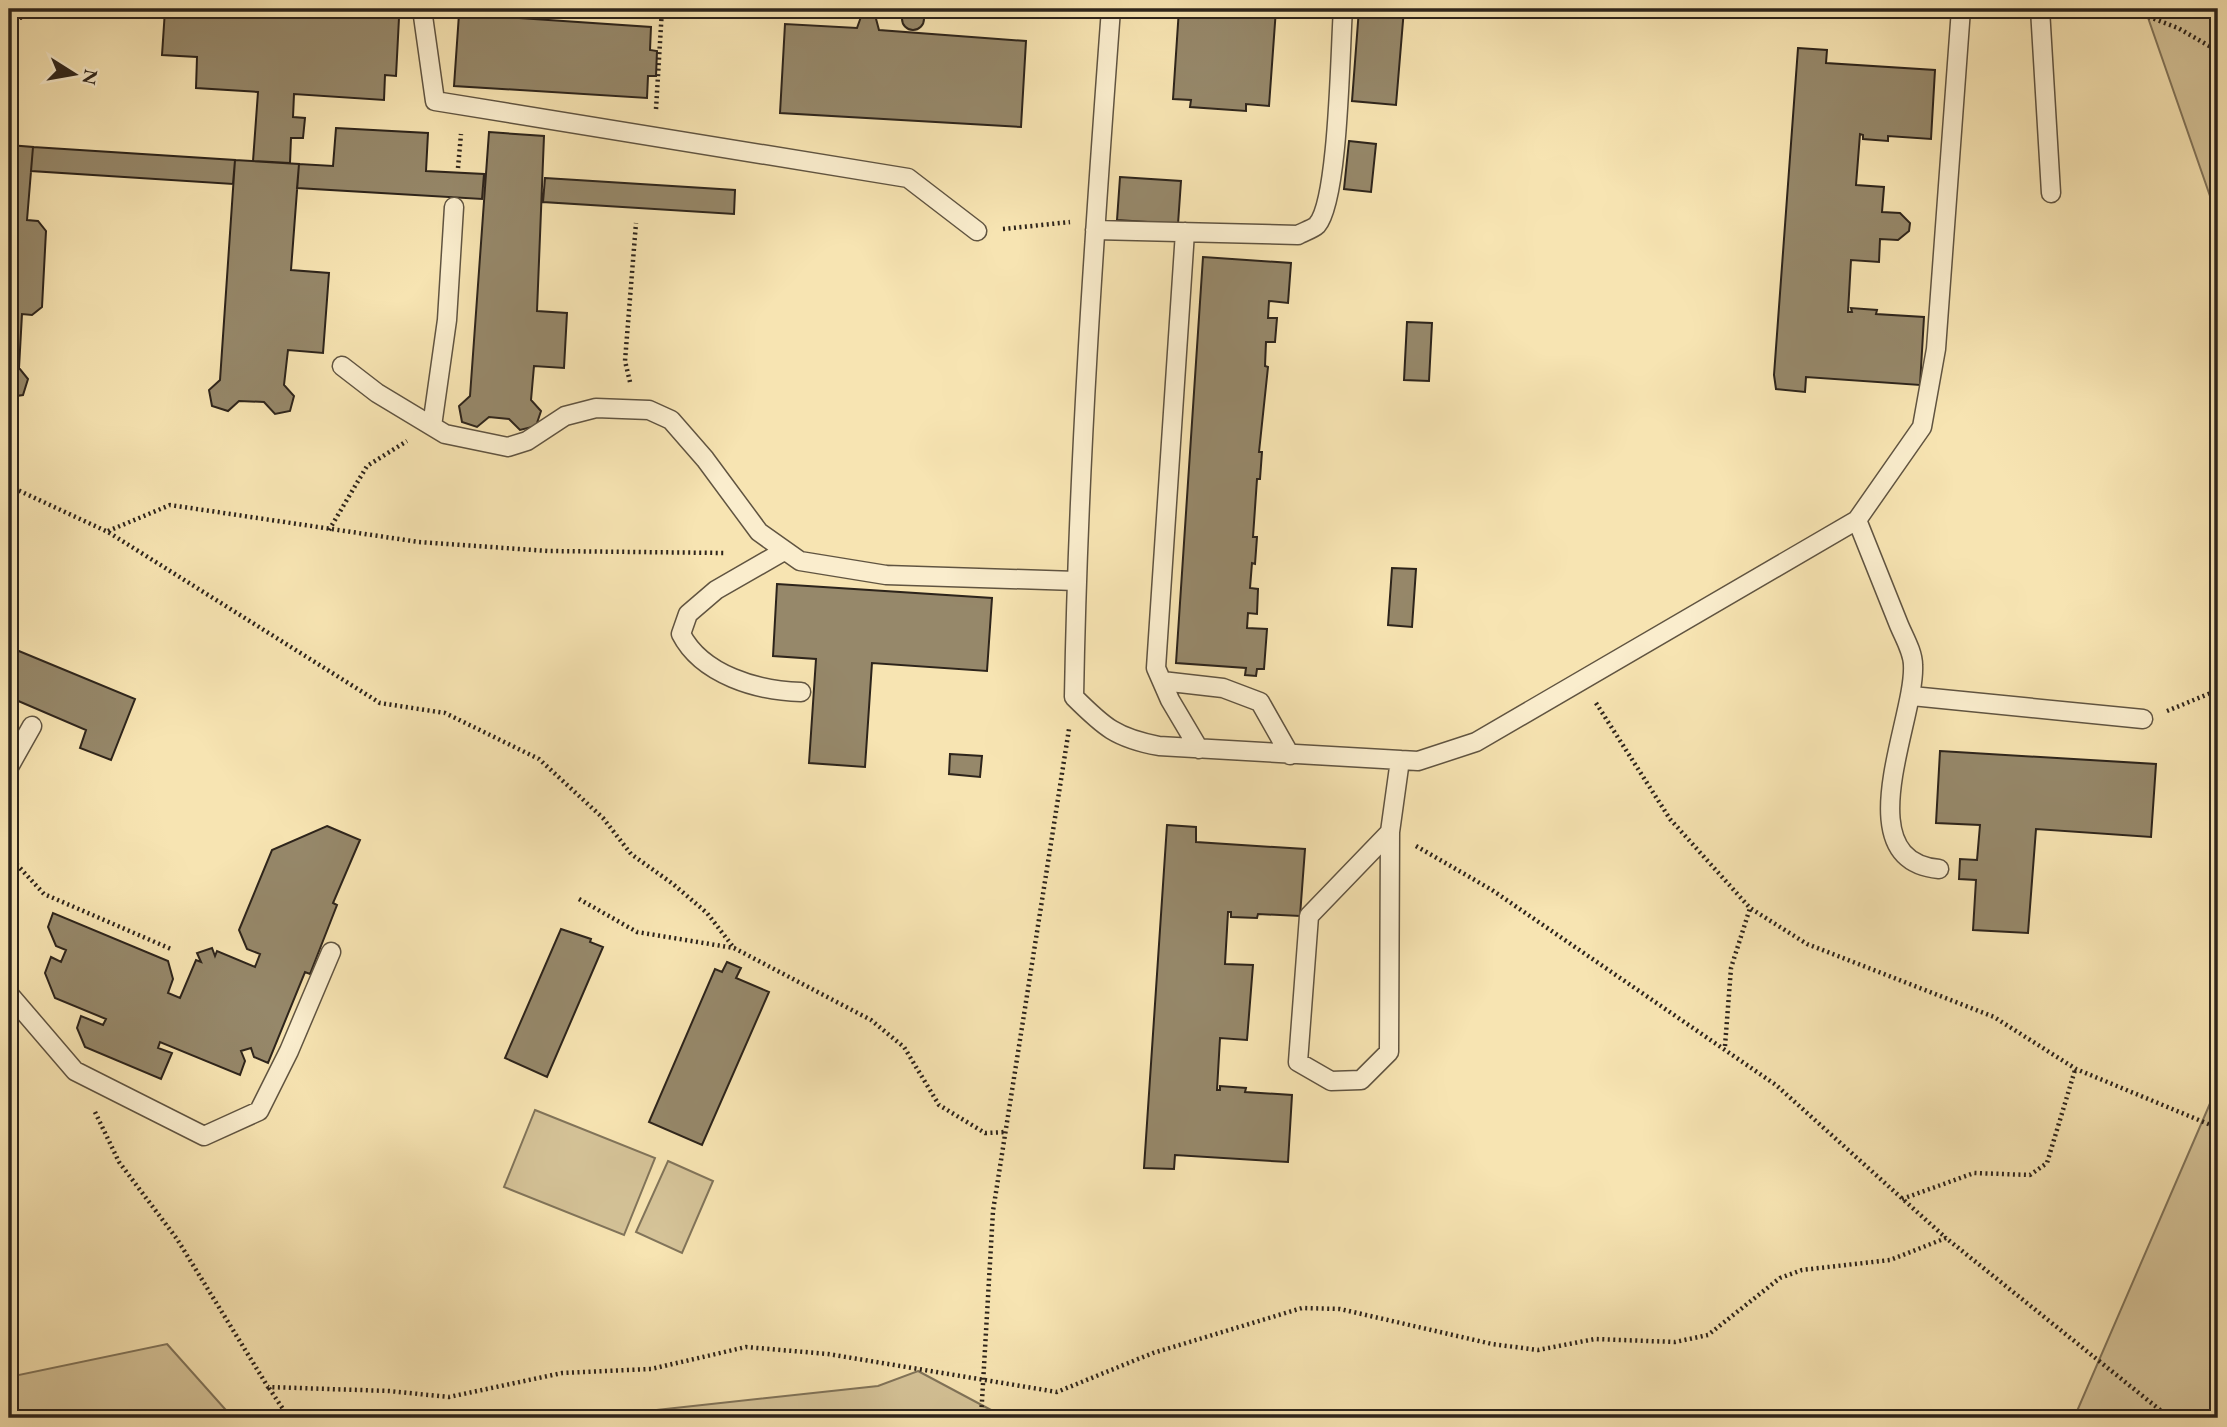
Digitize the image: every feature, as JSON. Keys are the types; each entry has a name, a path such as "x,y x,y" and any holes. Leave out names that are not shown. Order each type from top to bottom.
{"lane":[{"path":"422,9 435,101 908,178 977,231"},
{"path":"1111,9 1095,225 1076,581 1074,697 1107,730 1128,741 1199,749 1418,761 1476,742 1857,520 1922,428 1936,349 1961,9"},
{"path":"1095,225 1185,232 1298,236 1317,225 1327,202 1332,164 1343,9"},
{"path":"2040,9 2051,193"},
{"path":"432,426 447,320 454,207"},
{"path":"1185,232 1156,668 1191,741 1199,749"},
{"path":"342,366 377,393 445,434 508,447 527,441 565,416 596,408 649,410 671,420 705,459 759,533 800,561 886,575 1076,581"},
{"path":"1857,520 1913,662 1912,696 1894,767 1890,801 1894,836 1903,855 1920,867 1939,869"},
{"path":"784,551 716,590 688,614 681,634 691,652 725,674 759,687 801,692"},
{"path":"1162,681 1223,688 1260,702 1290,755"},
{"path":"1912,696 2143,719"},
{"path":"9,767 32,726"},
{"path":"1390,832 1309,916 1298,1062 1331,1081 1361,1080 1389,1052 1390,832 1400,760"},
{"path":"9,994 75,1071 204,1136 260,1111 331,952"}],"path":[{"path":"9,20 66,9"},
{"path":"655,136 662,9"},
{"path":"2128,9 2178,28 2218,51"},
{"path":"458,168 464,105"},
{"path":"636,223 625,361 635,400 649,410"},
{"path":"977,231 1095,225"},
{"path":"329,530 367,466 432,426"},
{"path":"9,500 11,488 108,532 380,703 445,713 539,759 603,818 631,854 707,913 734,948"},
{"path":"108,532 170,505 419,542 548,551 734,552"},
{"path":"1583,682 1670,819 1750,908 1807,944 1994,1017 2076,1069 2218,1128"},
{"path":"2143,719 2218,690"},
{"path":"981,1418 993,1211 1074,697"},
{"path":"1390,832 1492,890 1725,1046 1776,1085 1945,1238 2170,1418"},
{"path":"9,856 44,894 171,949"},
{"path":"579,900 637,932 734,948 872,1020 904,1047 939,1105 985,1133 1006,1132"},
{"path":"1725,1046 1731,968 1750,908"},
{"path":"1901,1199 1974,1173 2030,1175 2047,1163 2076,1069"},
{"path":"75,1071 119,1162 177,1239 289,1418"},
{"path":"268,1387 389,1391 449,1397 562,1373 651,1369 746,1347 828,1354 1057,1392 1153,1353 1302,1308 1340,1309 1492,1344 1538,1350 1595,1339 1675,1342 1708,1335 1780,1278 1802,1269 1890,1260 1945,1238"}],"shaded area":[{"path":"2145,9 2218,9 2218,219"},
{"path":"2218,1085 2218,1418 2074,1418"},
{"path":"535,1110 655,1158 624,1235 504,1187"},
{"path":"668,1161 713,1181 682,1253 636,1232"},
{"path":"167,1344 233,1418 9,1418 9,1377"},
{"path":"918,1371 1006,1418 583,1418 878,1386"}],"building":[{"path":"913,8 921,11 924,19 921,27 913,30 905,27 902,19 905,11"},
{"path":"201,9 390,9 389,18 399,18 396,76 385,75 384,100 294,94 293,117 305,118 303,138 291,138 290,163 253,161 258,92 196,88 197,57 162,55 165,10 200,13"},
{"path":"1179,9 1276,9 1269,106 1246,104 1246,111 1190,107 1191,100 1173,99"},
{"path":"1359,9 1404,9 1396,105 1352,101"},
{"path":"459,14 651,27 650,50 657,51 656,76 648,76 647,98 454,86"},
{"path":"862,14 875,15 879,30 1026,41 1021,127 780,113 785,24 857,28"},
{"path":"1798,48 1827,50 1826,63 1935,70 1931,139 1888,136 1888,141 1863,139 1860,134 1856,185 1884,187 1882,212 1900,213 1910,223 1909,231 1898,240 1880,239 1879,262 1851,260 1848,312 1852,312 1851,308 1877,310 1876,314 1924,317 1920,385 1806,377 1805,392 1776,389 1774,375"},
{"path":"336,128 428,133 426,171 484,174 482,199 297,188 299,164 333,166"},
{"path":"489,132 544,136 537,311 567,313 564,368 534,366 531,400 541,411 536,426 520,430 509,419 489,417 477,427 462,422 459,406 470,396"},
{"path":"1349,141 1376,144 1371,192 1344,189"},
{"path":"9,145 33,147 27,220 38,221 46,231 42,307 32,315 22,314 19,368 28,379 23,395 9,397"},
{"path":"33,147 235,160 233,184 31,171"},
{"path":"235,160 299,164 291,270 329,273 323,353 288,350 284,385 294,396 290,411 275,414 264,402 239,401 228,411 212,406 209,390 220,380"},
{"path":"1120,177 1181,181 1178,224 1117,220"},
{"path":"545,178 735,190 734,214 543,202"},
{"path":"1203,257 1291,263 1288,303 1269,301 1268,318 1277,318 1275,342 1266,342 1265,366 1268,367 1253,537 1257,537 1250,588 1258,589 1257,614 1248,613 1247,628 1267,629 1264,669 1257,669 1256,676 1245,675 1246,668 1176,663"},
{"path":"1407,322 1432,323 1429,381 1404,380"},
{"path":"1392,568 1416,569 1412,627 1388,625"},
{"path":"777,584 992,598 987,671 872,663 865,767 809,763 816,659 773,656"},
{"path":"14,649 135,699 111,760 80,748 86,730 9,697 9,661"},
{"path":"1940,751 2156,764 2151,837 2036,829 2028,933 1973,930 1976,880 1959,879 1960,859 1977,860 1980,825 1936,823"},
{"path":"950,754 982,756 980,777 949,774"},
{"path":"1167,825 1196,827 1196,842 1305,849 1300,916 1258,914 1257,918 1231,917 1231,912 1228,912 1225,964 1253,965 1247,1040 1220,1038 1217,1090 1220,1090 1220,1086 1246,1088 1245,1092 1292,1095 1288,1162 1175,1155 1174,1169 1144,1168"},
{"path":"327,826 360,840 333,903 337,905 310,974 305,972 268,1063 254,1057 251,1048 241,1051 245,1061 240,1075 160,1042 158,1048 172,1053 161,1079 85,1047 77,1028 81,1016 103,1025 106,1019 55,998 45,973 51,957 61,962 66,950 56,946 48,927 53,913 168,961 173,979 168,993 180,998 196,960 201,962 197,953 212,948 215,956 217,951 255,967 260,954 247,949 239,930 272,850"},
{"path":"561,929 591,939 590,942 603,947 547,1077 505,1058"},
{"path":"727,962 741,968 736,978 769,992 702,1145 649,1122 715,969 722,972"}]}
